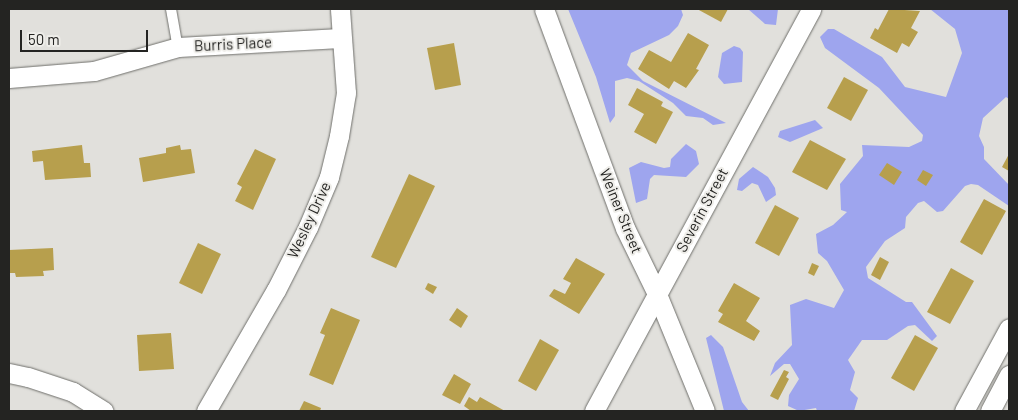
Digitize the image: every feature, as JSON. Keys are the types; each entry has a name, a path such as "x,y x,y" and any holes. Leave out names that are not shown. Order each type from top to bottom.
{"street":[{"name":"Wesley Drive","path":"206,411 276,290 308,227 329,177 339,136 346,93 340,38 340,9"},
{"name":"Weiner Street","path":"544,9 625,228 657,294 706,411"},
{"name":"Severin Street","path":"594,411 811,9"},
{"name":"Burris Place","path":"9,78 94,71 178,47 340,38"},
{"path":"964,411 1002,358 1009,328"},
{"path":"9,373 28,377 73,392 104,411"},
{"path":"990,411 1009,375"}],"lane":[{"path":"171,9 178,47"}],"shaded area":[{"path":"568,9 681,9 683,15 678,26 669,35 631,53 627,65 643,81 726,123 713,125 703,118 686,116 673,103 639,81 627,78 615,81 615,116 610,123 596,77"},
{"path":"748,9 778,9 776,25 765,24"},
{"path":"930,9 1009,9 1009,99 1006,97 983,118 979,136 984,147 984,159 1009,185 1009,206 978,185 971,184 965,186 943,211 937,212 924,201 918,203 906,217 905,228 885,241 866,267 868,278 906,302 912,302 937,336 932,341 915,325 908,326 887,340 862,340 848,360 855,372 850,390 858,398 854,411 817,411 816,408 799,411 788,406 789,395 799,379 790,364 784,364 770,376 775,363 792,345 790,305 806,299 834,308 844,290 827,261 818,253 816,234 833,225 847,212 841,210 840,184 863,156 862,145 909,147 922,141 923,135 879,88 825,48 820,37 828,29 834,29 882,57 905,87 946,97 962,53 955,29"},
{"path":"734,46 740,48 743,52 742,82 724,84 718,77 722,53"},
{"path":"815,120 823,128 790,142 778,137 780,131"},
{"path":"686,144 696,151 699,164 686,177 654,175 650,179 647,199 636,203 629,168 641,162 664,168 670,167 671,159"},
{"path":"753,167 768,177 775,188 776,195 766,202 758,185 752,183 742,191 737,190 739,179"},
{"path":"711,335 723,347 742,402 749,411 724,411 706,338"}],"building":[{"path":"697,9 728,9 721,22"},
{"path":"889,9 920,11 911,28 918,32 909,47 902,43 897,53 870,38 875,28 878,30"},
{"path":"688,33 709,45 696,69 699,70 686,88 674,81 669,89 638,69 649,50 671,62"},
{"path":"454,43 461,85 435,90 427,48"},
{"path":"844,77 868,90 851,121 827,108"},
{"path":"637,88 663,102 661,106 673,112 656,144 634,132 644,114 628,105"},
{"path":"810,140 846,159 827,190 792,172"},
{"path":"82,145 84,163 90,163 91,177 45,180 43,161 33,162 32,151"},
{"path":"180,145 181,150 191,149 195,173 143,182 139,158 166,153 166,148"},
{"path":"255,149 276,159 253,210 235,201 242,187 237,184"},
{"path":"1009,154 1009,171 1002,167"},
{"path":"887,163 902,172 894,185 879,175"},
{"path":"923,170 933,175 926,186 917,180"},
{"path":"409,174 435,186 396,268 371,257"},
{"path":"984,199 1006,211 982,255 960,242"},
{"path":"775,205 799,218 779,256 755,243"},
{"path":"198,243 221,254 202,294 179,283"},
{"path":"53,248 54,270 43,271 44,276 16,277 15,273 9,273 9,250"},
{"path":"880,257 889,262 880,280 871,275"},
{"path":"576,258 605,274 579,314 549,296 554,289 565,294 571,283 563,279"},
{"path":"812,263 819,266 814,276 808,273"},
{"path":"951,268 974,281 950,324 927,312"},
{"path":"428,283 437,287 433,294 425,289"},
{"path":"734,283 760,298 746,321 760,331 754,341 718,322 723,314 718,311"},
{"path":"331,308 360,320 333,385 309,375 325,335 320,333"},
{"path":"457,308 468,316 461,328 449,320"},
{"path":"171,333 174,369 139,371 137,335"},
{"path":"915,335 938,348 914,391 891,378"},
{"path":"540,339 559,350 536,391 518,381"},
{"path":"784,370 789,372 786,377 789,379 778,400 770,396"},
{"path":"454,374 471,384 460,404 442,395"},
{"path":"469,397 477,402 480,397 505,411 471,411 464,406"},
{"path":"304,401 321,408 320,411 299,411"}]}
